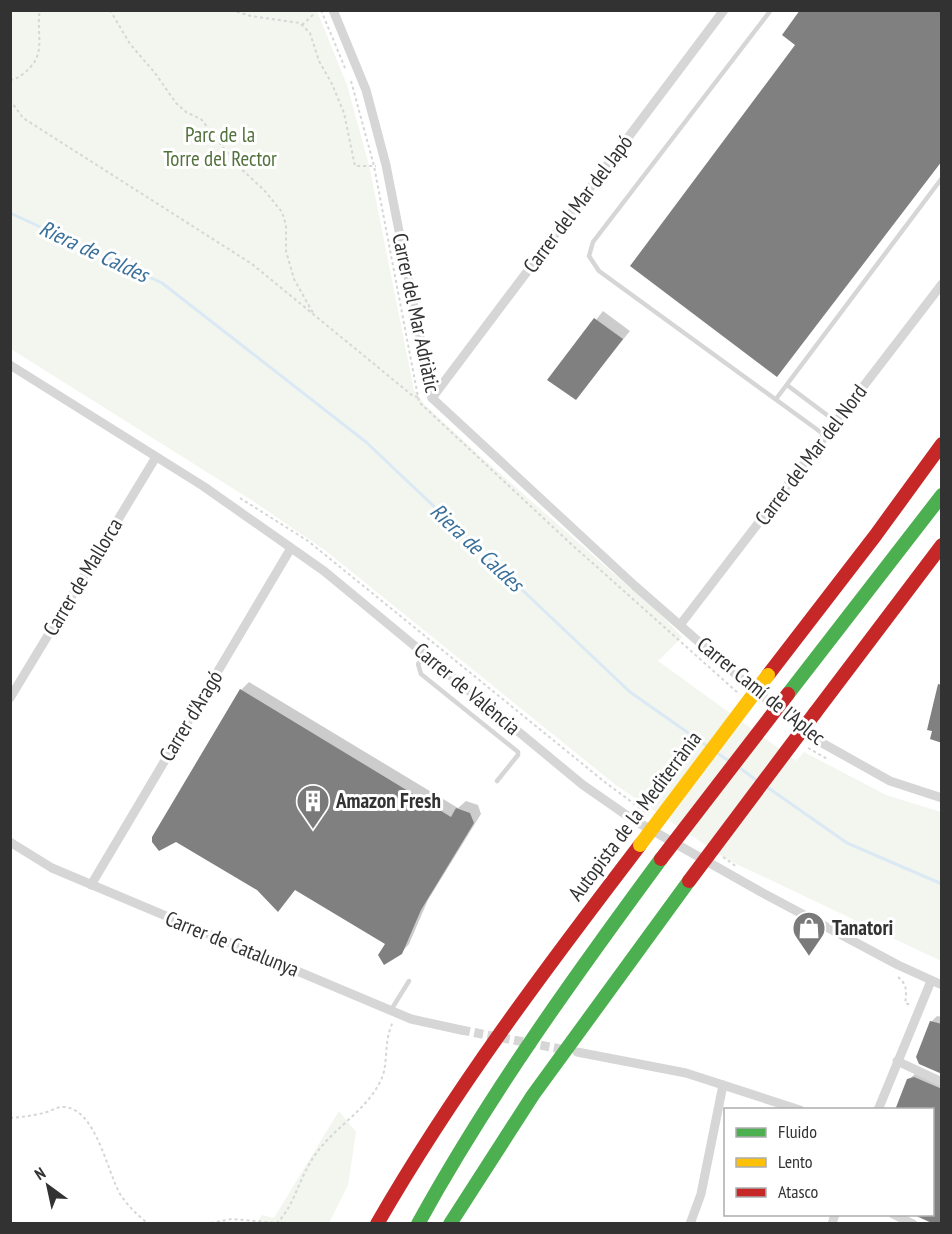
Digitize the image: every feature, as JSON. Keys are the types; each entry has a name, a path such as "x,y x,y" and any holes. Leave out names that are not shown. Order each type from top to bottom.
{"highway":[{"name":"Autopista de la Mediterrània","path":"376,1224 428,1137 503,1028 942,444"},
{"path":"418,1224 450,1166 511,1070 611,927 942,495"},
{"path":"450,1224 557,1060 942,545"},
{"path":"458,1224 487,1165"}],"street":[{"name":"Carrer del Mar Adriàtic","path":"333,10 366,90 386,165 432,398 634,586 680,625"},
{"name":"Carrer del Mar del Japó","path":"432,398 724,10"},
{"name":"Carrer del Mar del Nord","path":"680,625 942,284"},
{"name":"Carrer de València","path":"10,365 203,486 324,571 583,785 632,819 761,892 942,985"},
{"name":"Carrer de Mallorca","path":"10,698 156,457"},
{"name":"Carrer d'Aragó","path":"90,885 291,548"},
{"name":"Carrer Camí de l'Aplec","path":"680,625 815,740 891,781 942,798"},
{"name":"Carrer de Catalunya","path":"10,842 52,868 90,885 395,1012 434,1025 461,1030"},
{"path":"879,1108 931,981"},
{"path":"577,1052 686,1073 794,1108"},
{"path":"897,1061 942,1082"},
{"path":"690,1224 701,1194 723,1085"},
{"path":"895,1216 913,1224"}],"lane":[{"path":"771,10 593,242 589,256 599,271 826,436"},
{"path":"776,399 942,178"},
{"path":"787,385 836,422"},
{"path":"426,655 418,664 421,674 518,752 497,781"},
{"path":"395,1012 409,981"}],"path":[{"path":"10,80 16,79 29,69 38,55 41,38 40,10"},
{"path":"110,10 130,44 155,73 176,103 186,112 201,119 238,166 264,190 282,212 286,225 286,251 294,279 310,304 314,315"},
{"path":"231,10 251,16 300,23 310,33 319,61 344,113 355,166 386,165"},
{"path":"321,10 351,82 374,166 419,402 570,543 745,698"},
{"path":"302,26 315,12"},
{"path":"10,100 22,118 252,264 413,396 432,398"},
{"path":"806,747 836,764"},
{"path":"205,1224 232,1219 277,1223 286,1214 315,1154 326,1139 363,1108 382,1078 388,1033 395,1012"},
{"path":"10,1118 46,1113 61,1106 73,1108 84,1116 102,1149 120,1193 135,1214 149,1224"}],"green space":[{"name":"Parc de la Torre del Rector","path":"10,11 317,11 347,85 369,165 414,390 425,405 479,455 662,616 682,637 658,661 796,761 804,752 886,795 941,812 941,961 728,860 617,786 326,551 256,503 11,349"},
{"path":"339,1111 356,1132 348,1185 329,1223 257,1223 262,1215 274,1218"}],"building":[{"path":"800,10 942,10 942,161 777,377 630,266 795,45 782,35"},
{"path":"594,318 623,339 576,400 547,380"},
{"path":"938,684 942,685 942,743 930,739 932,731 927,730"},
{"name":"Amazon Fresh","path":"240,689 451,817 456,808 470,813 474,823 421,910 402,954 384,965 378,955 385,944 295,890 278,912 257,890 176,842 159,851 152,842 152,837"},
{"path":"930,1021 942,1024 942,1074 919,1064 916,1057"},
{"path":"914,1077 942,1089 942,1224 934,1224 916,1216 934,1216 934,1108 896,1108 907,1079"}],"waterway":[{"name":"Riera de Caldes","path":"10,213 162,283 366,442 630,692 707,746"},
{"name":"Riera de Caldes","path":"717,753 729,761"},
{"name":"Riera de Caldes","path":"740,768 756,780"},
{"name":"Riera de Caldes","path":"767,787 847,843 942,884"}],"tunnel":[{"path":"461,1030 566,1050"}],"traffic: fast":[{"path":"788,694 942,495"},
{"path":"418,1224 503,1083 596,948 661,859"},
{"path":"450,1224 533,1095 689,881"}],"traffic: jam":[{"path":"768,675 875,536 942,444"},
{"path":"815,713 942,545"},
{"path":"661,859 788,694"},
{"path":"689,881 815,713"},
{"path":"377,1224 437,1126 502,1030 640,845"}],"traffic: slow":[{"path":"640,845 768,675"}],"place":[{"name":"Amazon Fresh","path":"313,830"},
{"name":"Tanatori","path":"809,957"}]}
